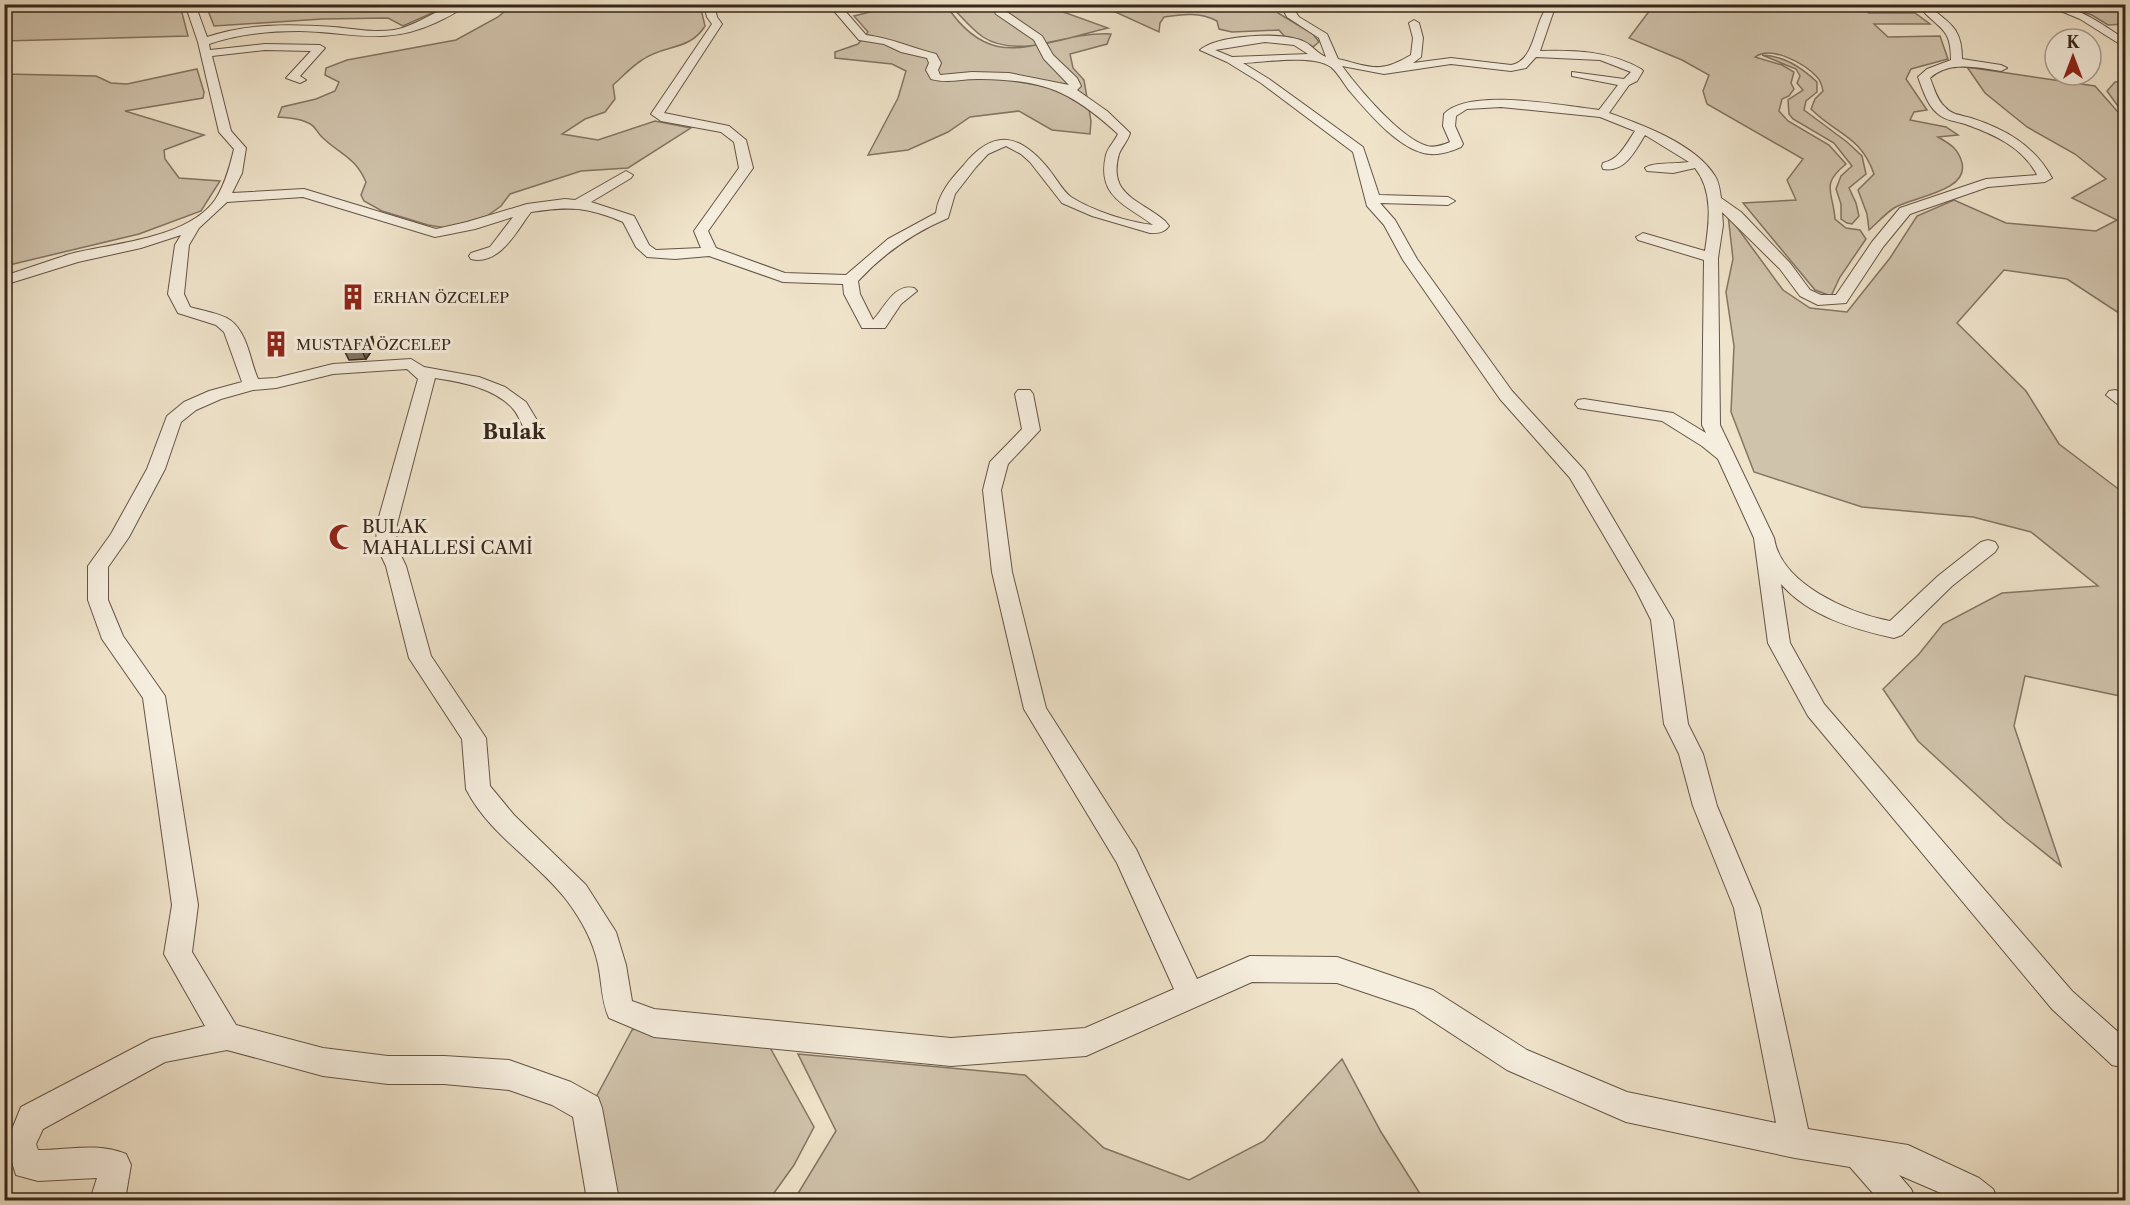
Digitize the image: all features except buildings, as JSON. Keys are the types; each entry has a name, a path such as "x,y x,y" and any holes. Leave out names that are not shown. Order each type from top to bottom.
{"street":[{"path":"190,4 204,48 225,132 240,148 235,173 222,198 193,226 182,244 176,294 184,310 225,324 239,345 247,376 252,385"},
{"path":"204,48 228,35 296,29 386,34 404,30 462,4"},
{"path":"709,4 712,17 717,24 657,114 665,118 725,129 740,140 746,168 700,231 710,251"},
{"path":"222,198 304,193 435,233 470,226 526,208 565,203 598,207 629,219 643,247 652,254 675,255 710,251 783,277 850,280 873,255 918,225 943,215 943,204 958,179 975,159 993,145 1013,143 1026,150 1064,199 1135,225 1158,229 1162,226 1131,206 1113,190 1111,177 1113,152 1123,141 1124,134 1103,114 1069,90 1031,78 963,75 945,80 935,78 932,70 935,63 932,56 905,50 887,40 863,38 835,6 823,4"},
{"path":"994,4 1000,12 1038,38 1048,57 1073,81 1075,86 1069,90"},
{"path":"1285,4 1290,14 1322,36 1334,63 1390,126 1411,144 1427,150 1443,150 1457,144 1449,126 1450,114 1464,106 1501,103 1602,114 1642,129 1698,164 1710,178 1715,200 1716,225 1711,258 1712,425 1764,538 1779,642 1816,710 2062,1000 2122,1055 2126,1054"},
{"path":"1231,60 1316,57 1371,70 1397,69 1451,61 1511,68 1522,66 1533,54 1548,12 1557,4"},
{"path":"2049,4 2084,17 2126,45"},
{"path":"1928,10 1953,31 1957,39 1957,62"},
{"path":"1397,69 1416,57 1418,38 1414,23"},
{"path":"1316,57 1313,51 1304,45 1277,39 1231,43 1205,50 1231,60 1265,81 1359,150 1374,206 1390,223 1410,260 1506,395 1578,475 1662,620 1676,724 1691,754 1705,806 1747,908 1795,1143"},
{"path":"204,48 320,48 292,78 300,80"},
{"path":"1533,54 1576,55 1617,61 1637,71 1633,79 1625,83 1602,114"},
{"path":"1715,200 1736,215 1785,266 1805,293 1818,300 1841,300 1877,244 1905,211 1986,183 2045,178 2040,167 2015,140 1945,114 1936,104 1924,76 1931,71 1957,62 2001,68"},
{"path":"1576,74 1625,83"},
{"path":"1608,166 1617,166 1623,161 1630,145 1642,129"},
{"path":"1652,168 1673,169 1698,164"},
{"path":"577,205 626,175"},
{"path":"1372,200 1448,201"},
{"path":"476,256 495,250 526,208"},
{"path":"5,281 63,261 136,245 193,226"},
{"path":"1643,237 1711,258"},
{"path":"850,280 852,294 868,325 879,325 895,301 909,291"},
{"path":"227,1036 178,954 185,905 154,696 113,639 98,600 98,566 119,537 156,469 172,420 190,406 215,395 252,385 276,383 333,369 411,364 427,378 387,524 386,545 396,566 420,658 474,738 478,789 504,822 577,893 602,932 612,965 619,1010 654,1023 951,1052 1086,1042 1250,969 1337,970 1423,999 1517,1060 1626,1107 1795,1143 1908,1161 1968,1189 1982,1200"},
{"path":"418,371 448,375 492,388 520,406 532,427"},
{"path":"1024,394 1031,430 999,462 992,490 1002,572 1035,710 1127,857 1191,996"},
{"path":"1584,404 1667,417 1708,442 1728,460"},
{"path":"1765,547 1780,573 1837,615 1865,625 1894,630 1945,581 1988,547"},
{"path":"106,1200 110,1198 115,1165 98,1161 45,1167 27,1164 21,1144 32,1118 161,1049 227,1036 323,1062 388,1070 444,1070 509,1075 560,1093 587,1108 603,1200"},
{"path":"1858,1153 1900,1200"}],"shaded area":[{"path":"206,4 450,5 403,26 388,18 322,19 214,26"},
{"path":"1724,4 1855,4 1869,13 1915,13 1930,24 1874,24 1888,37 1940,36 1948,59 1911,69 1906,79 1927,110 1914,112 1910,120 1946,127 1958,135 1938,137 1956,150 1962,163 1962,173 1957,181 1948,187 1894,208 1869,230 1867,214 1858,190 1874,174 1862,151 1811,109 1815,99 1823,91 1819,80 1805,67 1788,58 1770,53 1755,57 1782,65 1794,72 1791,83 1794,89 1789,96 1782,99 1779,111 1788,121 1829,145 1846,164 1838,171 1831,183 1835,219 1846,228 1860,230 1866,239 1840,277 1831,296 1815,290 1743,203 1796,200 1787,180 1803,159 1707,104 1703,91 1709,75 1682,60 1629,38 1650,10 1695,12"},
{"path":"4,5 180,5 188,36 5,41"},
{"path":"512,5 700,5 705,26 699,34 684,44 659,51 638,63 613,85 615,99 605,112 585,119 562,134 598,140 655,121 691,128 628,168 581,171 510,194 501,206 487,216 446,228 382,211 364,201 361,195 366,182 352,162 309,123 278,117 282,107 316,99 335,91 339,82 325,75 326,68 347,60 456,40 498,17"},
{"path":"885,5 946,5 965,28 984,42 1003,47 1022,47 1086,35 1111,34 1107,44 1070,54 1073,68 1084,80 1091,121 1090,134 1052,130 1019,111 970,117 948,132 908,150 868,155 898,98 906,71 892,64 835,58 835,52 858,44 868,32 854,16 886,8"},
{"path":"950,5 1044,5 1108,28 1044,44 1011,46 983,37"},
{"path":"1100,5 1277,5 1278,13 1313,34 1319,42 1313,47 1301,40 1285,37 1279,30 1232,32 1219,29 1217,21 1211,18 1191,14 1164,17 1160,23 1159,32"},
{"path":"2060,5 2110,5 2125,15 2125,24 2108,25 2092,15"},
{"path":"1762,55 1792,63 1817,82 1817,92 1806,101 1804,110 1862,156 1866,174 1849,188 1859,216 1852,224 1841,219 1841,204 1836,189 1841,176 1852,166 1834,143 1793,119 1789,114 1788,100 1803,90 1797,83 1800,76 1796,69"},
{"path":"1967,67 2043,78 2043,87 2096,87 2125,120 2125,317 2067,279 2004,270 1957,323 2026,391 2059,444 2125,494 2125,697 2025,676 2014,726 2061,866 2006,822 1918,741 1883,689 1919,654 1943,624 2002,593 2098,586 2031,532 1973,517 1862,507 1754,472 1731,412 1734,346 1726,292 1733,259 1728,215 1783,290 1810,308 1847,312 1890,258 1917,216 1954,200 2006,223 2096,231 2117,220 2072,198 2106,179 2075,154 2027,127 1985,93"},
{"path":"197,69 204,92 203,98 125,111 204,135 164,150 165,159 179,178 220,181 201,211 139,234 5,266 5,74 96,76 111,83 127,84"},
{"path":"2126,81 2125,116 2107,91 2115,82"},
{"path":"677,1014 757,1024 814,1127 794,1165 769,1200 613,1200 595,1099 632,1030"},
{"path":"798,1054 1025,1075 1104,1148 1189,1180 1264,1141 1342,1059 1381,1132 1424,1200 794,1200 836,1131"}],"place":[{"name":"ERHAN ÖZCELEP","path":"353,297"},
{"name":"MUSTAFA ÖZCELEP","path":"276,344"},
{"name":"BULAK MAHALLESİ CAMİ","path":"342,537"}],"district":[{"name":"Bulak","path":"514,431"}]}
